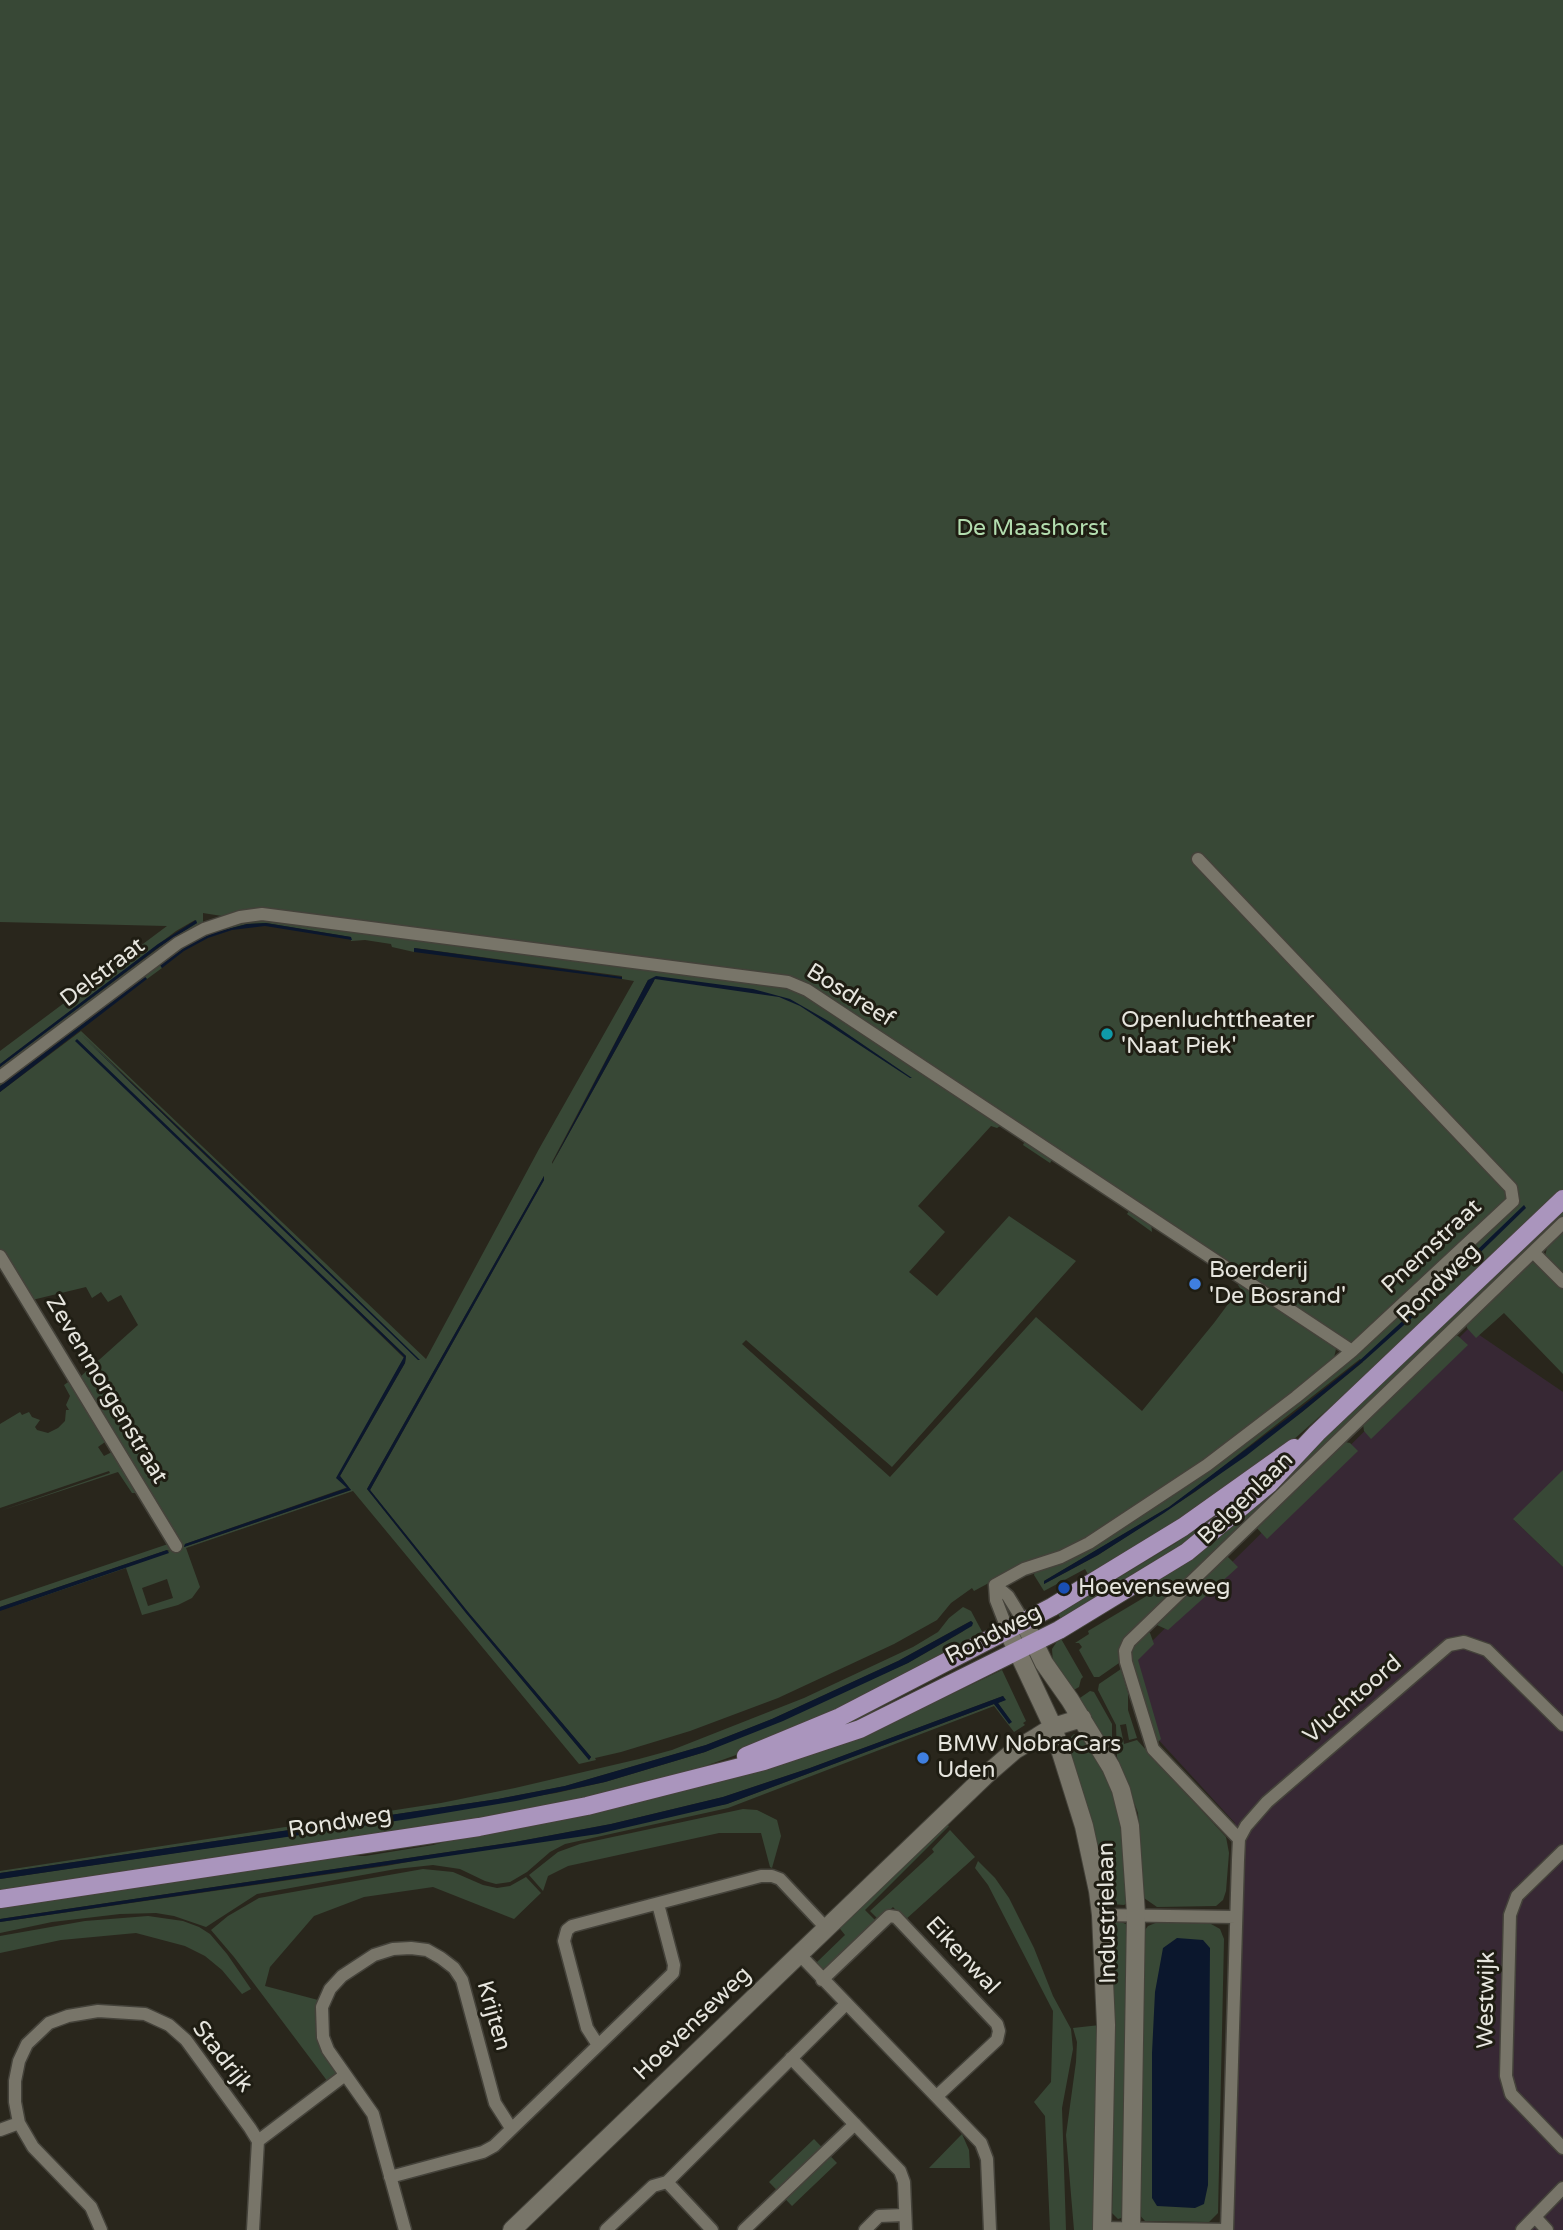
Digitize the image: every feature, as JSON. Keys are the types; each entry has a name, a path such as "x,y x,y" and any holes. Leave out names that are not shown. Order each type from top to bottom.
{"main road":[{"name":"Rondweg","path":"0,1899 479,1827 587,1806 764,1761 832,1740 882,1718 1026,1647 1137,1584 1187,1552 1269,1484 1317,1433 1563,1199"},
{"name":"Rondweg","path":"684,1781 840,1717 1016,1626 1097,1581 1184,1527 1317,1433"},
{"name":"Industrielaan","path":"1016,1626 1026,1647 1084,1826 1101,1915 1106,2025 1102,2229"},
{"name":"Industrielaan","path":"1026,1647 1044,1663 1082,1718 1111,1767 1130,1826 1136,1914 1131,2229"},
{"name":"Hoevenseweg","path":"512,2230 997,1765 1015,1750 1082,1718"}],"street":[{"name":"Pnemstraat","path":"1016,1626 1008,1596 995,1585 1024,1569 1061,1557 1089,1543 1207,1465 1352,1351 1513,1201 1511,1188 1198,859"},
{"name":"Bosdreef","path":"240,917 262,914 295,917 788,982 807,990 1352,1351"},
{"name":"Delstraat","path":"0,1077 178,943 204,929 240,917"},
{"name":"Belgenlaan","path":"1239,1839 1153,1749 1126,1661 1125,1651 1129,1642 1563,1223"},
{"path":"1533,1252 1563,1283"},
{"name":"Zevenmorgenstraat","path":"0,1256 176,1546"},
{"name":"Vluchtoord","path":"1239,1839 1266,1802 1448,1645 1465,1642 1487,1650 1563,1725"},
{"path":"1102,2229 1226,2230 1239,1839"},
{"name":"Westwijk","path":"1563,1851 1517,1896 1510,1915 1506,2076 1511,2094 1563,2148"},
{"path":"598,2045 587,2028 564,1941 565,1934 572,1926 761,1876 772,1876 780,1879 827,1929"},
{"path":"390,2177 484,2152 494,2146 673,1973 674,1965 658,1904"},
{"path":"1101,1915 1236,1917"},
{"name":"Eikenwal","path":"822,1980 888,1916 896,1917 997,2024 999,2031 997,2040 937,2096"},
{"name":"Krijten","path":"405,2230 373,2115 328,2050 323,2037 322,2007 330,1989 342,1976 374,1955 393,1949 427,1950 448,1963 462,1980 495,2103 511,2128"},
{"path":"800,1955 981,2143 988,2159 990,2230"},
{"path":"606,2230 653,2186 667,2182 846,2004"},
{"name":"Stadrijk","path":"101,2230 91,2207 33,2147 19,2123 15,2081 19,2061 27,2044 49,2023 68,2016 99,2011 145,2014 169,2025 186,2040 258,2141"},
{"path":"791,2058 900,2171 904,2182 906,2230"},
{"path":"253,2230 258,2141 345,2075"},
{"path":"0,2130 19,2123"},
{"path":"744,2230 855,2124"},
{"path":"667,2182 712,2230"},
{"path":"1522,2230 1563,2188"},
{"path":"865,2230 879,2216 905,2215"},
{"path":"1535,2217 1547,2230"}],"shaded area":[{"path":"1469,1328 1563,1392 1563,1471 1514,1520 1563,1567 1563,2230 1223,2230 1235,1823 1155,1736 1134,1659"}],"green space":[{"name":"De Maashorst","path":"0,0 1563,0 1563,1278 1545,1256 1548,1244 1541,1238 1127,1635 1120,1645 1119,1663 1099,1677 1094,1677 1079,1650 1082,1647 1075,1643 1089,1634 1088,1631 1160,1588 1157,1582 1262,1496 1537,1233 1529,1224 1504,1242 1436,1313 1274,1457 1203,1509 1089,1576 1085,1569 1044,1591 1034,1575 1035,1570 1088,1547 1178,1488 1237,1446 1352,1354 1154,1219 1098,1186 1151,1222 1152,1232 1127,1214 1129,1211 1058,1164 1059,1162 1053,1159 1050,1163 1023,1145 1025,1141 1000,1126 991,1126 918,1206 945,1232 909,1272 937,1296 1009,1216 1076,1261 892,1467 746,1340 742,1344 890,1477 1036,1317 1142,1411 1214,1323 1240,1288 1238,1285 1242,1283 1330,1341 1336,1349 1333,1362 1247,1430 1131,1511 1068,1549 1020,1566 974,1591 972,1588 951,1603 937,1620 894,1644 778,1698 690,1731 579,1764 353,1491 186,1548 200,1587 192,1598 178,1605 142,1615 126,1568 0,1611 170,1551 0,1607 0,1601 171,1543 174,1547 178,1545 44,1327 46,1325 80,1377 138,1325 121,1295 108,1302 101,1292 92,1298 86,1287 32,1300 41,1320 0,1252 0,1092 81,1031 426,1359 539,1149 634,981 622,979 622,976 415,948 414,952 392,947 391,944 351,941 351,937 266,923 247,924 216,932 184,948 160,965 162,968 147,979 145,977 0,1086 0,1081 176,949 206,932 247,920 203,913 203,926 168,946 0,1073 0,1067 35,1040 176,935 197,923 195,920 176,931 0,1064 0,1051 167,926 0,922","holes":["648,980 654,981 552,1164","81,1033 249,1194 420,1360 192,1143","75,1039 406,1356 405,1363 340,1476 351,1490 184,1547 185,1544 348,1487 337,1478 404,1358","544,1176 370,1490 468,1612 591,1757 589,1760 367,1489","1360,1359 1363,1362 1302,1412 1195,1492 1098,1555 1044,1584 1044,1581 1169,1507","167,1579 173,1598 148,1606 142,1588"]},
{"path":"1532,1262 1563,1287 1563,1374 1504,1313 1476,1338 1467,1328 1467,1323"},
{"path":"1453,1335 1468,1345 1371,1439 1364,1431 1363,1424"},
{"path":"71,1380 106,1436 105,1442 98,1447 104,1456 114,1451 140,1493 132,1493 118,1472 0,1511 110,1473 109,1471 0,1508 0,1424 20,1412 22,1415 29,1412 32,1417 40,1420 35,1427 37,1430 48,1433 58,1428 65,1421 66,1410 69,1410 66,1405 70,1396 64,1385"},
{"path":"1345,1442 1358,1451 1267,1539 1256,1527"},
{"path":"1271,1470 1232,1512 1063,1623 1058,1614 1176,1543"},
{"path":"1563,1470 1563,1567 1513,1519"},
{"path":"1227,1556 1238,1567 1168,1630 1157,1625 1155,1622"},
{"path":"963,1607 971,1611 986,1639 770,1743 677,1776 514,1815 0,1893 0,1879 310,1833 556,1793 605,1782 705,1752 908,1663 973,1623 971,1621 898,1661 772,1719 706,1745 565,1786 498,1799 0,1873 441,1803 672,1750 804,1698 913,1647 938,1632 949,1618"},
{"path":"1147,1632 1154,1644 1138,1660 1161,1739 1157,1743 1132,1667 1131,1652 1134,1643"},
{"path":"1060,1637 1083,1677 1079,1687 1072,1691 1053,1663 1052,1649"},
{"path":"1121,1669 1128,1693 1128,1710 1137,1738 1129,1740 1126,1724 1120,1725 1124,1744 1137,1740 1226,1837 1229,1853 1226,1891 1223,1900 1216,1906 1157,1907 1144,1898 1138,1813 1117,1757 1116,1725 1098,1690 1099,1684"},
{"path":"1002,1670 1026,1721 1023,1723 1025,1725 1014,1732 994,1706 728,1808 565,1844 510,1882 496,1884 460,1869 433,1865 257,1894 206,1927 156,1913 120,1914 52,1922 0,1933 0,1922 386,1866 727,1804 994,1704 1011,1722 998,1703 1005,1700 1003,1696 810,1768 723,1797 611,1824 515,1842 0,1919 0,1905 322,1856 365,1856 617,1808 824,1751 904,1717"},
{"path":"1090,1691 1094,1692 1112,1724 1112,1754 1077,1700"},
{"path":"1074,1734 1081,1735 1097,1756 1117,1798 1123,1824 1127,1903 1124,1905 1112,1904 1107,1898 1066,1742"},
{"path":"743,1809 757,1810 777,1820 781,1836 772,1868 761,1833 719,1833 568,1866 548,1876 543,1891 529,1875 558,1852 580,1844"},
{"path":"945,1823 949,1826 865,1910 877,1922 827,1969 821,1970 816,1963 845,1935 837,1925"},
{"path":"950,1830 975,1857 905,1920 893,1907 879,1920 870,1911 934,1852 932,1849"},
{"path":"978,1861 995,1878 1009,1898 1034,1948 1053,1996 1071,2029 1073,2049 1062,2108 1066,2230 1050,2230 1045,2116 1034,2102 1051,2082 1053,2011 988,1885 975,1868"},
{"path":"423,1869 453,1872 497,1888 510,1886 526,1877 541,1893 514,1919 433,1887 364,1897 314,1916 270,1967 265,1986 318,2000 317,2015 337,2070 328,2082 211,1930 228,1916 259,1898"},
{"path":"148,1916 183,1921 210,1934 251,1989 242,1994 222,1970 205,1956 185,1946 136,1933 61,1940 0,1953 0,1936 85,1921"},
{"path":"1158,1922 1211,1924 1220,1929 1224,1939 1218,2213 1209,2222 1145,2221 1137,2212 1142,1934 1148,1926"},
{"path":"1113,1923 1128,1925 1124,2217 1118,2219 1112,2213 1113,2178 1108,2169 1108,1928"},
{"path":"1100,2025 1096,2230 1074,2230 1066,2135 1076,2062 1077,2042 1073,2028"},
{"path":"962,2134 969,2150 970,2168 929,2168"},
{"path":"814,2139 837,2163 792,2206 769,2182"}],"water":[{"path":"196,920 197,923 159,947 0,1067 0,1064 158,944"},
{"path":"266,923 351,937 352,940 265,926 232,930 208,938 184,951 162,968 160,965 192,942 216,932 247,924"},
{"path":"414,948 622,977 622,979 414,952"},
{"path":"656,976 753,989 790,999 830,1022 912,1078 800,1006 779,997 655,979 552,1164 648,980"},
{"path":"145,977 147,979 0,1092 0,1086"},
{"path":"80,1034 249,1194 420,1360 418,1360"},
{"path":"77,1039 406,1356 405,1363 340,1476 351,1490 184,1547 185,1544 347,1488 336,1478 404,1357 75,1041"},
{"path":"544,1176 370,1490 468,1612 591,1757 589,1760 367,1489"},
{"path":"1524,1205 1526,1208 1423,1308 1302,1412 1246,1456 1164,1513 1098,1555 1044,1584 1044,1581 1169,1507 1289,1417 1358,1362"},
{"path":"167,1550 169,1553 0,1611 0,1607"},
{"path":"971,1621 972,1626 908,1663 783,1721 705,1752 605,1782 516,1801 409,1819 0,1879 0,1873 498,1799 565,1786 706,1745 772,1719 898,1661"},
{"path":"1003,1696 1006,1700 998,1703 1012,1722 1009,1724 994,1704 727,1804 598,1834 0,1922 0,1919 515,1842 611,1824 723,1797 810,1768"},
{"path":"1177,1938 1203,1940 1210,1948 1208,2185 1204,2204 1195,2208 1157,2206 1152,2198 1152,2053 1155,1992 1163,1948"}],"place":[{"name":"Openluchttheater 'Naat Piek'","path":"1107,1034"},
{"name":"Boerderij 'De Bosrand'","path":"1195,1284"},
{"name":"Hoevenseweg","path":"1064,1588"},
{"name":"BMW NobraCars Uden","path":"923,1758"}]}
